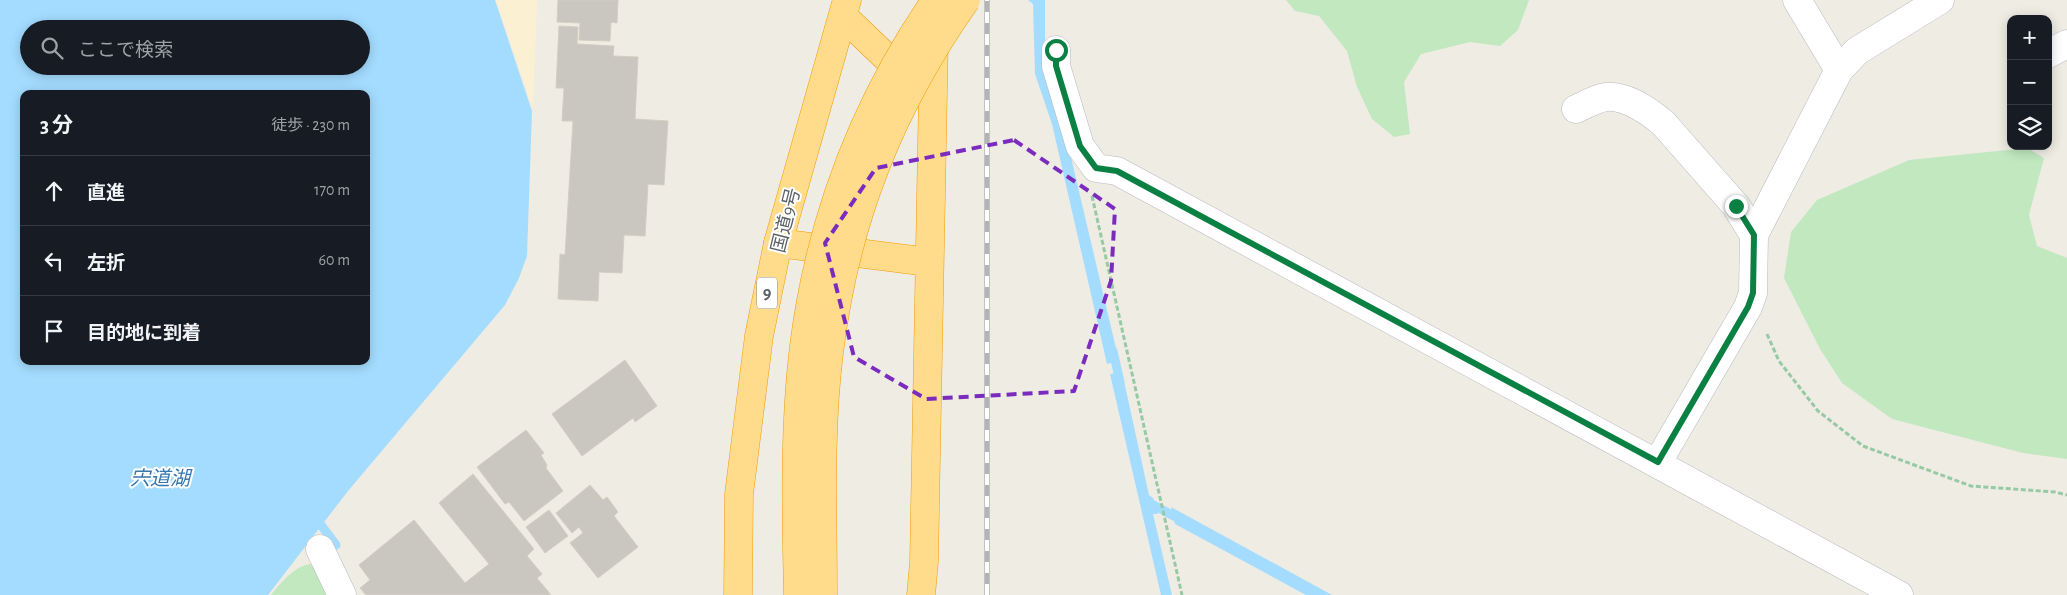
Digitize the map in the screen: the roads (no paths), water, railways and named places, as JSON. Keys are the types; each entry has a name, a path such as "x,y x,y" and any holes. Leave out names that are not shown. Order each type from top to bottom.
{"highway":[{"path":"921,595 924,562 935,0"},
{"path":"798,595 796,488 798,412 804,347 820,256 845,169 862,128 904,47 935,0"},
{"path":"823,595 824,411 829,354 845,260 857,214 886,137 925,62 966,0"},
{"path":"845,8 933,102"},
{"name":"国道9号","path":"738,595 739,494 759,336 778,243 845,8"},
{"path":"778,243 929,262"}],"street":[{"path":"1798,0 1840,70"},
{"path":"1658,462 1748,307 1753,293 1754,235 1840,70 1857,51 1940,0"},
{"path":"2052,52 2067,44"},
{"path":"1056,50 1056,66 1080,146 1096,168 1117,171 1658,462 1899,595"},
{"path":"1576,109 1606,97 1620,99 1651,113 1664,124 1736,206 1754,235"},
{"path":"320,549 342,595"}],"water":[{"name":"宍道湖","path":"0,0 495,0 532,111 527,256 519,278 505,305 348,491 268,595 0,595"},
{"path":"1028,0 1045,0 1045,68 1061,115 1119,361 1107,364 1052,124 1035,74 1033,4"},
{"path":"1122,372 1149,495 1153,498 1158,514 1153,514 1172,595 1161,595 1110,374"},
{"path":"1171,507 1332,595 1306,595 1175,524"}],"waterway":[{"path":"1113,351 1120,382"},
{"path":"1146,501 1183,521"},
{"path":"315,517 336,545"}],"railway":[{"path":"987,0 987,595"}]}
